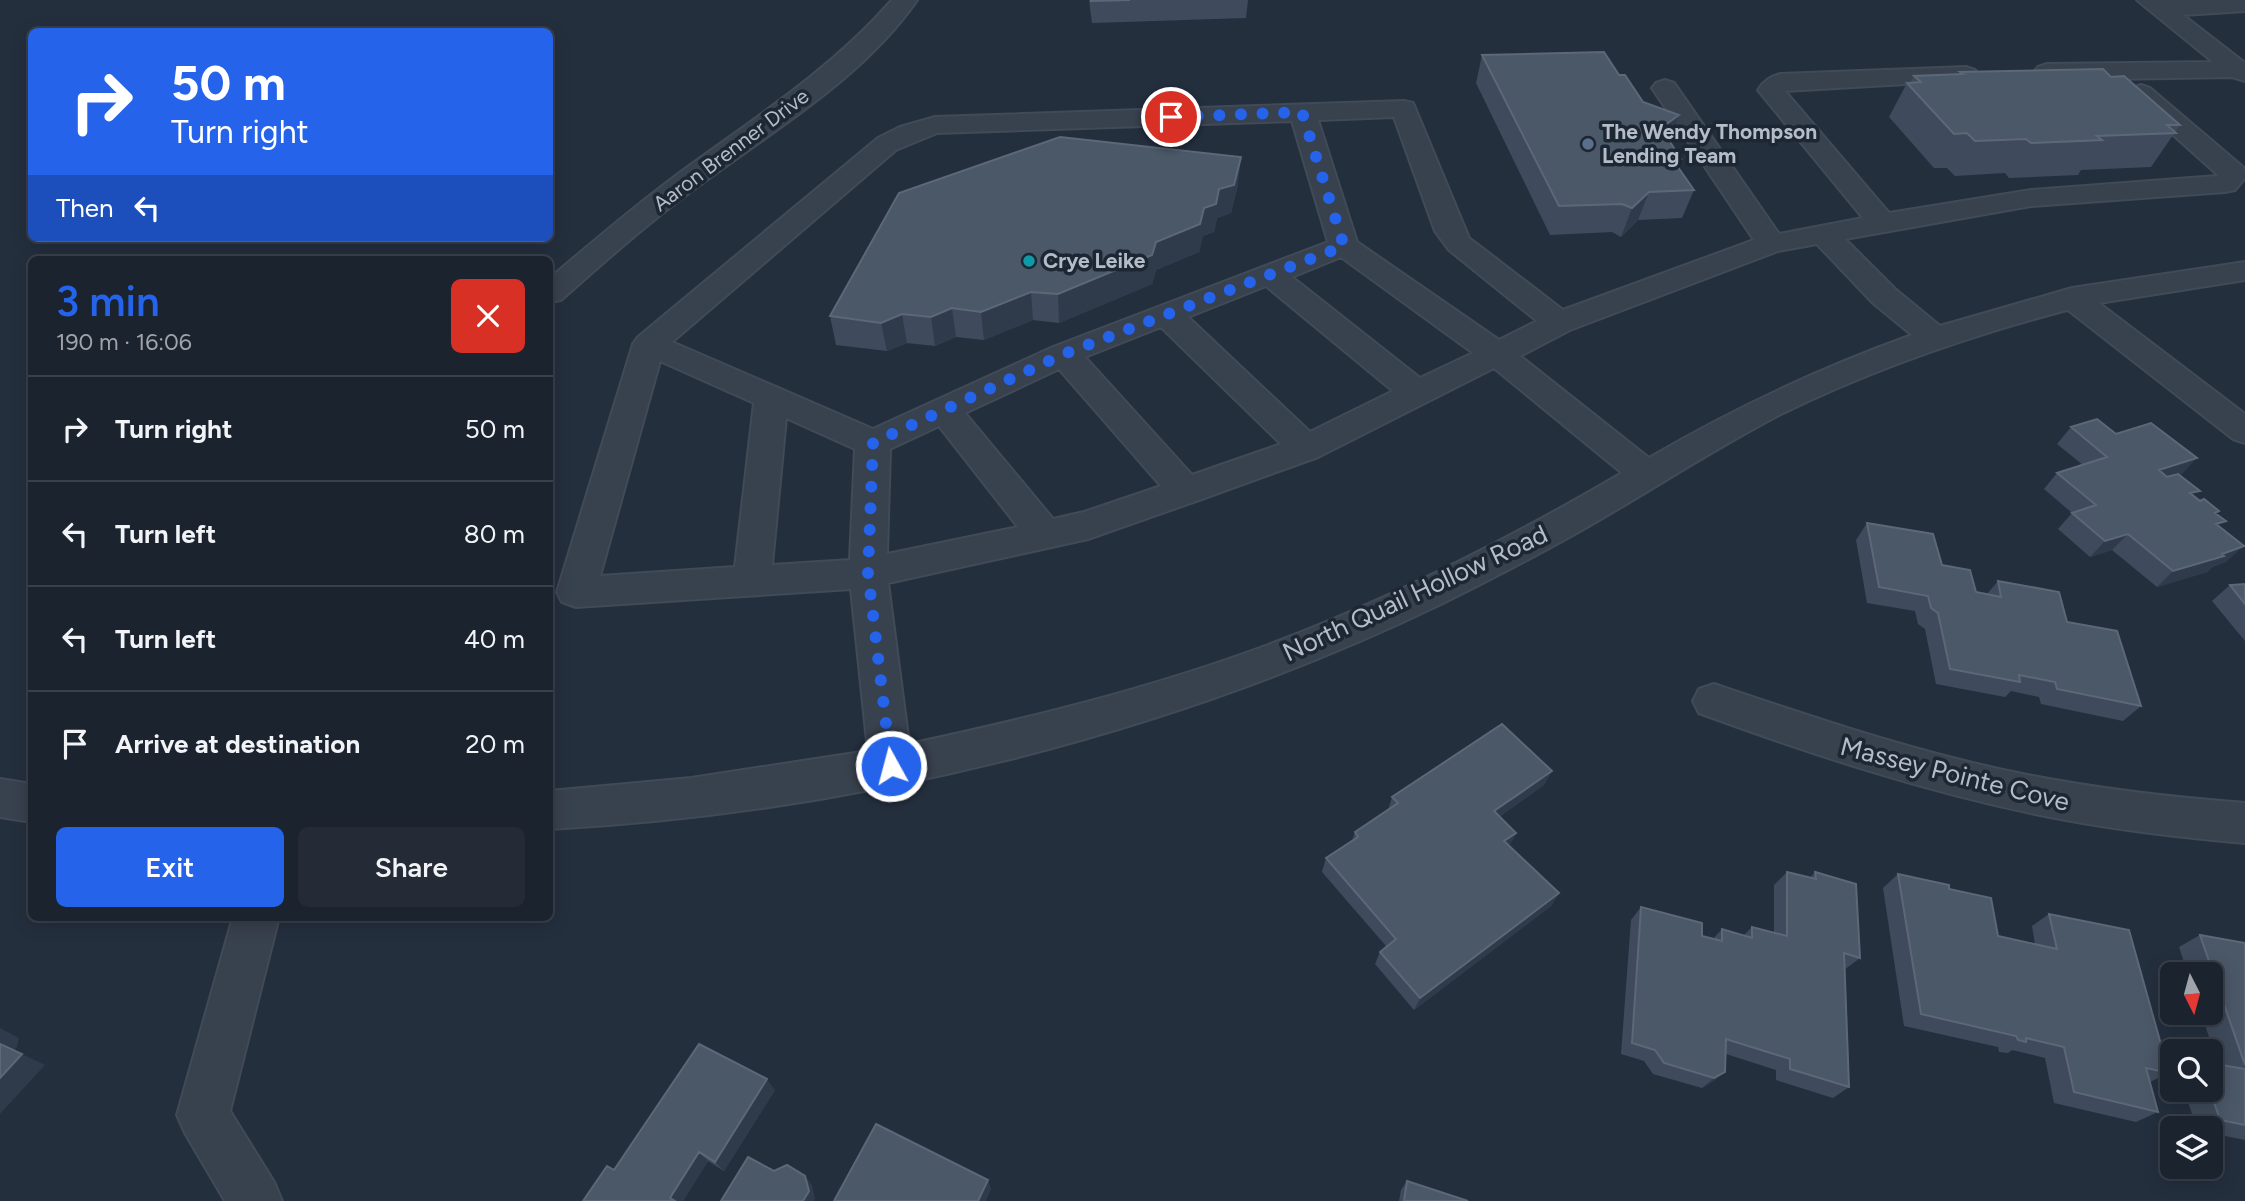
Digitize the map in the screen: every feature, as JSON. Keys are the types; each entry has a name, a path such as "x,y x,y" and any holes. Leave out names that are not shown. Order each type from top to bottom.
{"street":[{"name":"Aaron Brenner Drive","path":"553,291 682,184 843,64 891,18 905,0"},
{"path":"2154,4 2245,5"},
{"path":"2154,4 2241,72"},
{"path":"2015,73 2113,69 2241,72"},
{"path":"1559,323 1459,244 1450,231 1404,109 935,125 909,133 887,144 649,344 576,592 868,573 1088,525 1306,448 1559,323 1771,244 2031,198 2225,184 2234,174 2113,69"},
{"path":"1882,223 1771,90 1780,82 1988,74"},
{"path":"1665,88 1771,244"},
{"path":"1302,112 1344,246 1497,354 1646,474"},
{"path":"1824,234 1884,296 1935,338"},
{"path":"649,344 873,443 1064,354 1344,246"},
{"name":"North Quail Hollow Road","path":"553,810 677,799 891,766 1052,729 1169,696 1276,659 1376,617 1477,569 1568,521 1646,474 1770,406 1852,369 1999,316 2072,298 2186,277 2245,271"},
{"path":"1270,275 1418,394"},
{"path":"2072,298 2245,431"},
{"path":"1166,314 1306,448"},
{"path":"1064,354 1186,491"},
{"path":"752,581 771,398"},
{"path":"944,410 1045,535"},
{"path":"873,443 868,573 891,766"},
{"name":"Massey Pointe Cove","path":"1714,701 1815,738 1974,784 2098,808 2245,823"},
{"path":"0,798 28,802"},
{"path":"255,921 203,1115 255,1201"}],"building":[{"path":"1604,52 1619,75 1625,75 1643,102 1679,115 1661,128 1681,159 1673,160 1694,190 1649,192 1632,208 1622,204 1559,206 1482,55"},
{"path":"2103,69 2111,77 2124,76 2180,125 2167,125 2176,133 2097,136 2102,140 2031,143 2026,139 1975,141 1967,133 1954,134 1907,83 1921,82 1914,76 1963,74 1960,72"},
{"name":"Crye Leike","path":"1060,137 1241,157 1234,185 1219,189 1216,204 1204,208 1200,224 1156,242 1152,255 1058,294 1031,292 981,312 952,308 931,317 902,314 881,323 830,316 899,193"},
{"path":"2097,419 2116,434 2151,423 2197,458 2159,470 2167,477 2178,474 2200,491 2190,493 2200,501 2204,499 2219,511 2215,513 2226,521 2216,524 2244,546 2222,554 2224,556 2173,571 2128,534 2105,541 2072,513 2096,505 2057,473 2107,457 2071,427"},
{"path":"1867,523 1933,534 1942,565 1970,570 1976,592 2001,597 1998,581 2059,592 2067,622 2117,631 2141,706 2057,689 2055,682 2019,675 2020,682 1950,669 1938,613 1931,608 1928,596 1879,587"},
{"path":"2245,584 2245,604 2230,585"},
{"path":"1502,724 1552,771 1494,811 1516,833 1504,841 1559,893 1420,998 1380,952 1396,939 1326,858 1358,837 1355,832 1398,803 1392,797"},
{"path":"1787,872 1816,879 1815,872 1856,884 1860,958 1844,953 1849,1087 1790,1069 1790,1059 1726,1039 1725,1072 1714,1078 1664,1063 1655,1050 1632,1043 1641,907 1702,923 1702,936 1722,941 1722,929 1752,938 1752,927 1787,936"},
{"path":"1898,874 1991,898 1998,936 2057,949 2049,914 2129,930 2160,1041 2160,1071 2146,1068 2158,1112 2074,1092 2064,1047 2026,1038 2026,1042 2018,1040 2016,1036 1921,1014"},
{"path":"2200,935 2245,943 2245,1065 2223,1001 2223,962 2209,962"},
{"path":"0,1044 22,1054 0,1078"},
{"path":"699,1044 767,1079 715,1162 699,1152 670,1198 675,1201 583,1201 607,1166 614,1170"},
{"path":"2223,1065 2245,1069 2245,1125 2223,1121 2223,1116 2219,1116 2214,1102 2223,1102"},
{"path":"876,1124 988,1180 978,1201 834,1201"},
{"path":"748,1157 774,1171 787,1165 805,1176 809,1191 803,1201 721,1201"},
{"path":"1407,1181 1468,1201 1404,1201"}],"place":[{"name":"The Wendy Thompson Lending Team","path":"1588,144"},
{"name":"Crye Leike","path":"1029,261"}],"route":[{"path":"891,766 868,573 873,443 1064,354 1344,246 1302,112 1171,117"}]}
